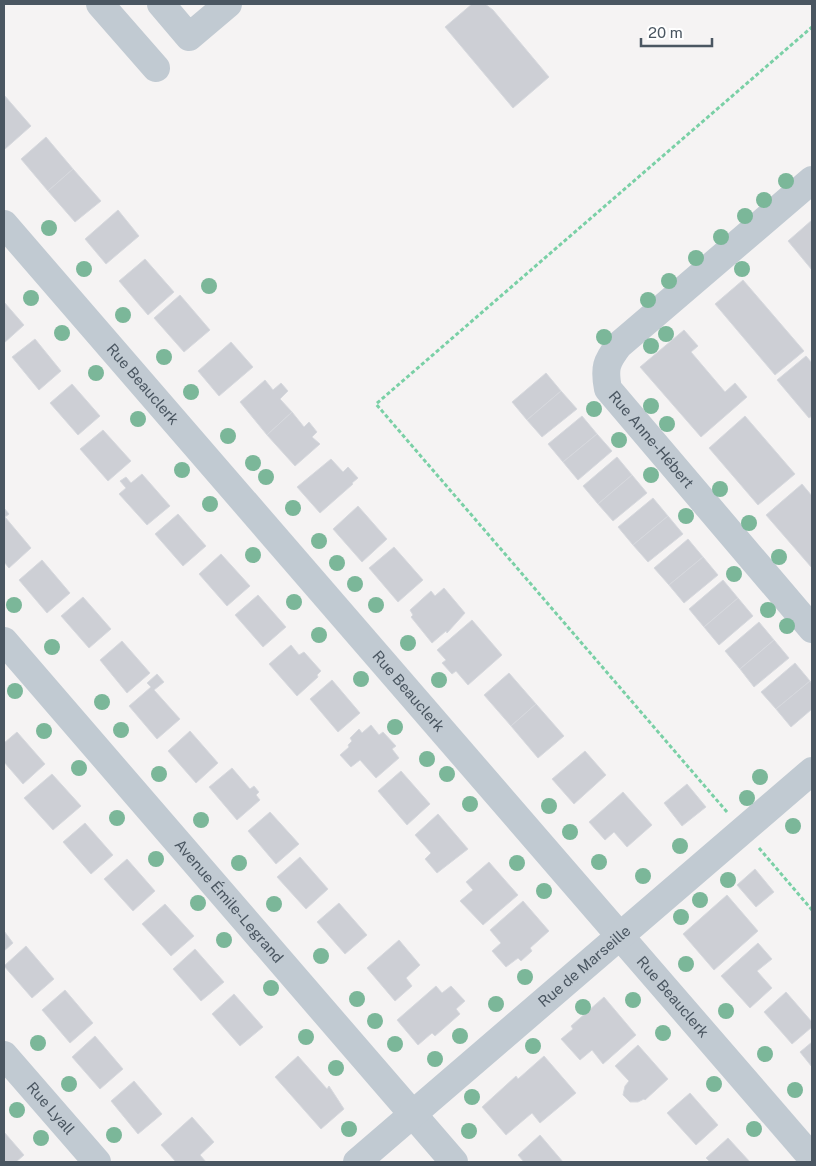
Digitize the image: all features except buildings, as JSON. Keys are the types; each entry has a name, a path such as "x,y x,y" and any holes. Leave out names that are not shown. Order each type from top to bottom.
{"street":[{"path":"100,4 156,68"},
{"path":"161,4 189,37 228,4"},
{"name":"Rue Anne-Hébert","path":"812,180 619,345 609,358 604,372 608,389 812,630"},
{"name":"Rue Beauclerk","path":"4,224 812,1158"},
{"name":"Avenue Émile-Legrand","path":"4,641 454,1162"},
{"name":"Rue de Marseille","path":"356,1162 812,771"},
{"name":"Rue Lyall","path":"4,1055 96,1162"}],"path":[{"path":"729,814 376,404 812,26"},
{"path":"754,844 812,910"}]}
